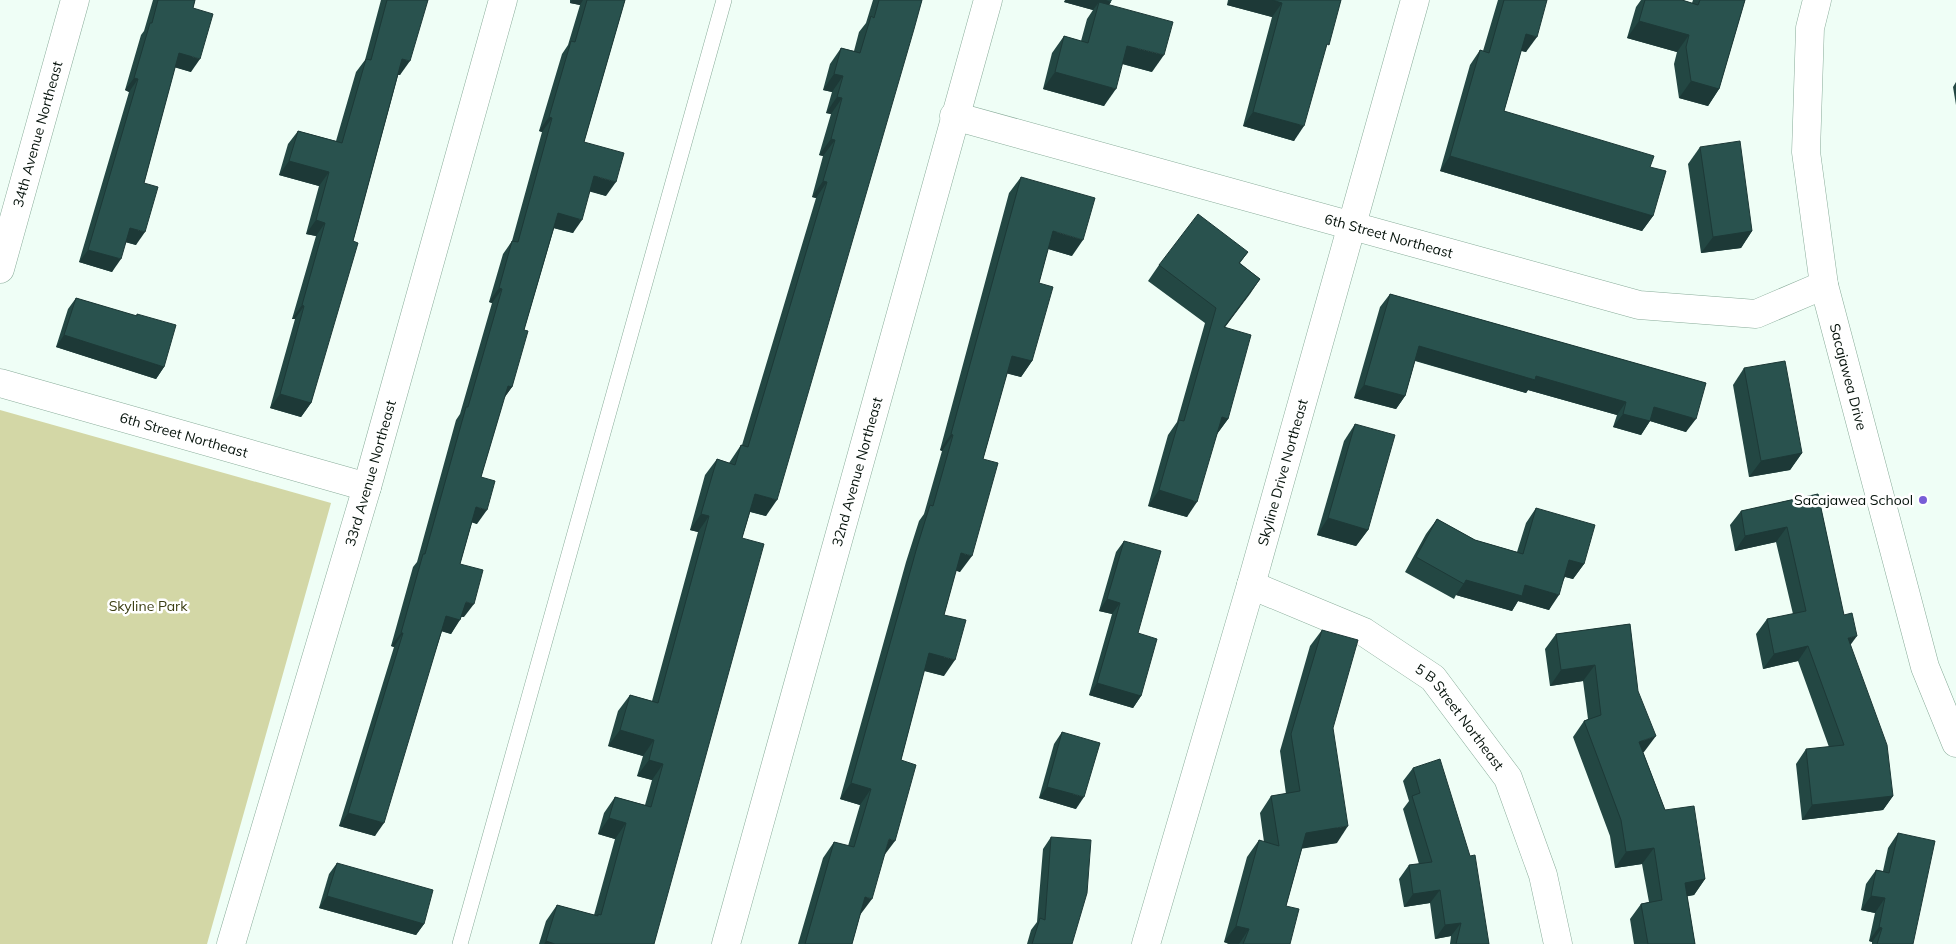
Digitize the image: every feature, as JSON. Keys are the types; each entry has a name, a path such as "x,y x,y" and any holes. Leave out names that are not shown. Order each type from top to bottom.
{"street":[{"name":"34th Avenue Northeast","path":"0,268 75,0"},
{"name":"33rd Avenue Northeast","path":"236,943 367,487 503,0"},
{"name":"32nd Avenue Northeast","path":"726,944 954,116 988,0"},
{"name":"Skyline Drive Northeast","path":"1146,944 1251,585 1416,0"},
{"name":"Sacajawea Drive","path":"1817,0 1810,28 1806,152 1824,285 1925,667 1956,743"},
{"name":"6th Street Northeast","path":"954,116 1638,305 1756,314 1824,285"},
{"name":"6th Street Northeast","path":"0,383 367,487"},
{"name":"5 B Street Northeast","path":"1251,585 1364,632 1433,678 1508,778 1543,875 1558,944"}],"lane":[{"path":"460,944 724,0"}],"green space":[{"name":"Skyline Park","path":"0,410 331,503 207,944 0,944"}],"building":[{"path":"158,0 195,0 193,8 213,14 200,59 179,53 144,183 158,187 145,232 130,228 121,259 88,250 138,79 134,78"},
{"path":"387,0 428,0 410,61 402,59 353,241 358,243 311,403 280,394 325,223 316,220 329,172 289,161 298,131 342,143 366,59 371,60"},
{"path":"587,0 625,0 584,142 624,153 616,182 594,176 582,220 558,213 524,330 528,331 512,387 508,386 481,477 495,481 487,510 476,507 460,564 483,570 474,604 466,602 460,620 446,616 384,823 348,813 403,633 401,633 423,554 425,554 466,407 468,407 502,289 499,288 512,241 518,242 552,118 549,117 571,41 575,42"},
{"path":"879,0 922,0 777,500 755,494 742,538 764,544 654,944 555,944 546,941 557,905 598,916 598,914 601,915 626,823 609,818 615,797 651,807 663,764 649,760 654,740 620,730 630,695 658,703 709,516 701,514 717,459 735,465 741,445 748,447 827,182 823,181 835,140 831,139 842,98 837,97 843,76 834,74 841,48 860,53 871,16 874,18"},
{"path":"1272,0 1341,0 1304,126 1253,112 1282,3"},
{"path":"1504,0 1547,0 1537,37 1526,34 1504,111 1654,156 1650,167 1666,171 1653,216 1450,156 1480,50 1489,53"},
{"path":"1645,0 1682,0 1698,5 1700,0 1745,0 1719,89 1691,81 1686,47 1689,35 1639,21"},
{"path":"1099,2 1173,22 1164,55 1127,46 1116,89 1055,72 1064,36 1088,43"},
{"path":"1740,141 1752,231 1713,237 1700,147"},
{"path":"1021,177 1095,198 1083,240 1053,231 1039,283 1053,287 1032,361 1012,356 983,459 998,463 972,556 961,553 944,615 966,620 955,660 929,653 901,760 916,765 895,841 889,839 872,899 865,897 852,944 805,944 834,842 854,847 871,789 851,783 917,547 930,505 933,506 953,435 951,434"},
{"path":"1198,214 1248,252 1239,263 1260,279 1224,327 1251,335 1228,419 1222,417 1197,502 1159,490 1179,420 1184,421 1216,308 1159,265"},
{"path":"1390,294 1706,383 1696,419 1654,407 1650,421 1623,414 1626,402 1536,376 1535,380 1419,346 1405,396 1364,385"},
{"path":"76,298 176,325 164,367 64,335"},
{"path":"1785,361 1802,453 1761,461 1744,368"},
{"path":"1355,424 1395,435 1368,530 1328,518"},
{"path":"1818,494 1844,615 1852,613 1857,636 1848,638 1887,745 1893,796 1812,805 1806,749 1844,745 1808,646 1774,654 1767,619 1806,611 1787,527 1745,536 1741,511"},
{"path":"1536,508 1595,525 1584,564 1569,560 1559,595 1525,585 1522,596 1466,580 1464,584 1416,557 1437,519 1475,540 1523,554"},
{"path":"1124,541 1161,551 1138,633 1157,639 1141,696 1097,683 1120,603 1107,599"},
{"path":"1630,624 1638,691 1656,736 1639,742 1665,810 1694,806 1705,879 1685,883 1695,944 1648,944 1641,904 1662,900 1654,848 1626,852 1621,820 1584,721 1601,715 1595,665 1561,670 1556,634"},
{"path":"1322,630 1358,640 1333,728 1348,826 1306,833 1286,906 1299,909 1290,944 1243,944 1249,929 1236,926 1259,840 1279,846 1271,796 1300,791 1291,734"},
{"path":"1062,732 1100,743 1084,797 1047,787"},
{"path":"1440,759 1470,856 1475,855 1489,944 1456,944 1461,923 1445,925 1440,890 1413,894 1409,865 1432,862 1412,796 1420,793 1413,768"},
{"path":"1898,833 1935,841 1913,944 1877,944 1882,928 1879,927 1885,898 1871,896 1876,870 1889,873"},
{"path":"1051,837 1091,840 1087,893 1072,944 1032,944 1040,918 1045,920"},
{"path":"337,863 433,890 424,924 327,896"}],"place":[{"name":"Sacajawea School","path":"1923,500"}]}
